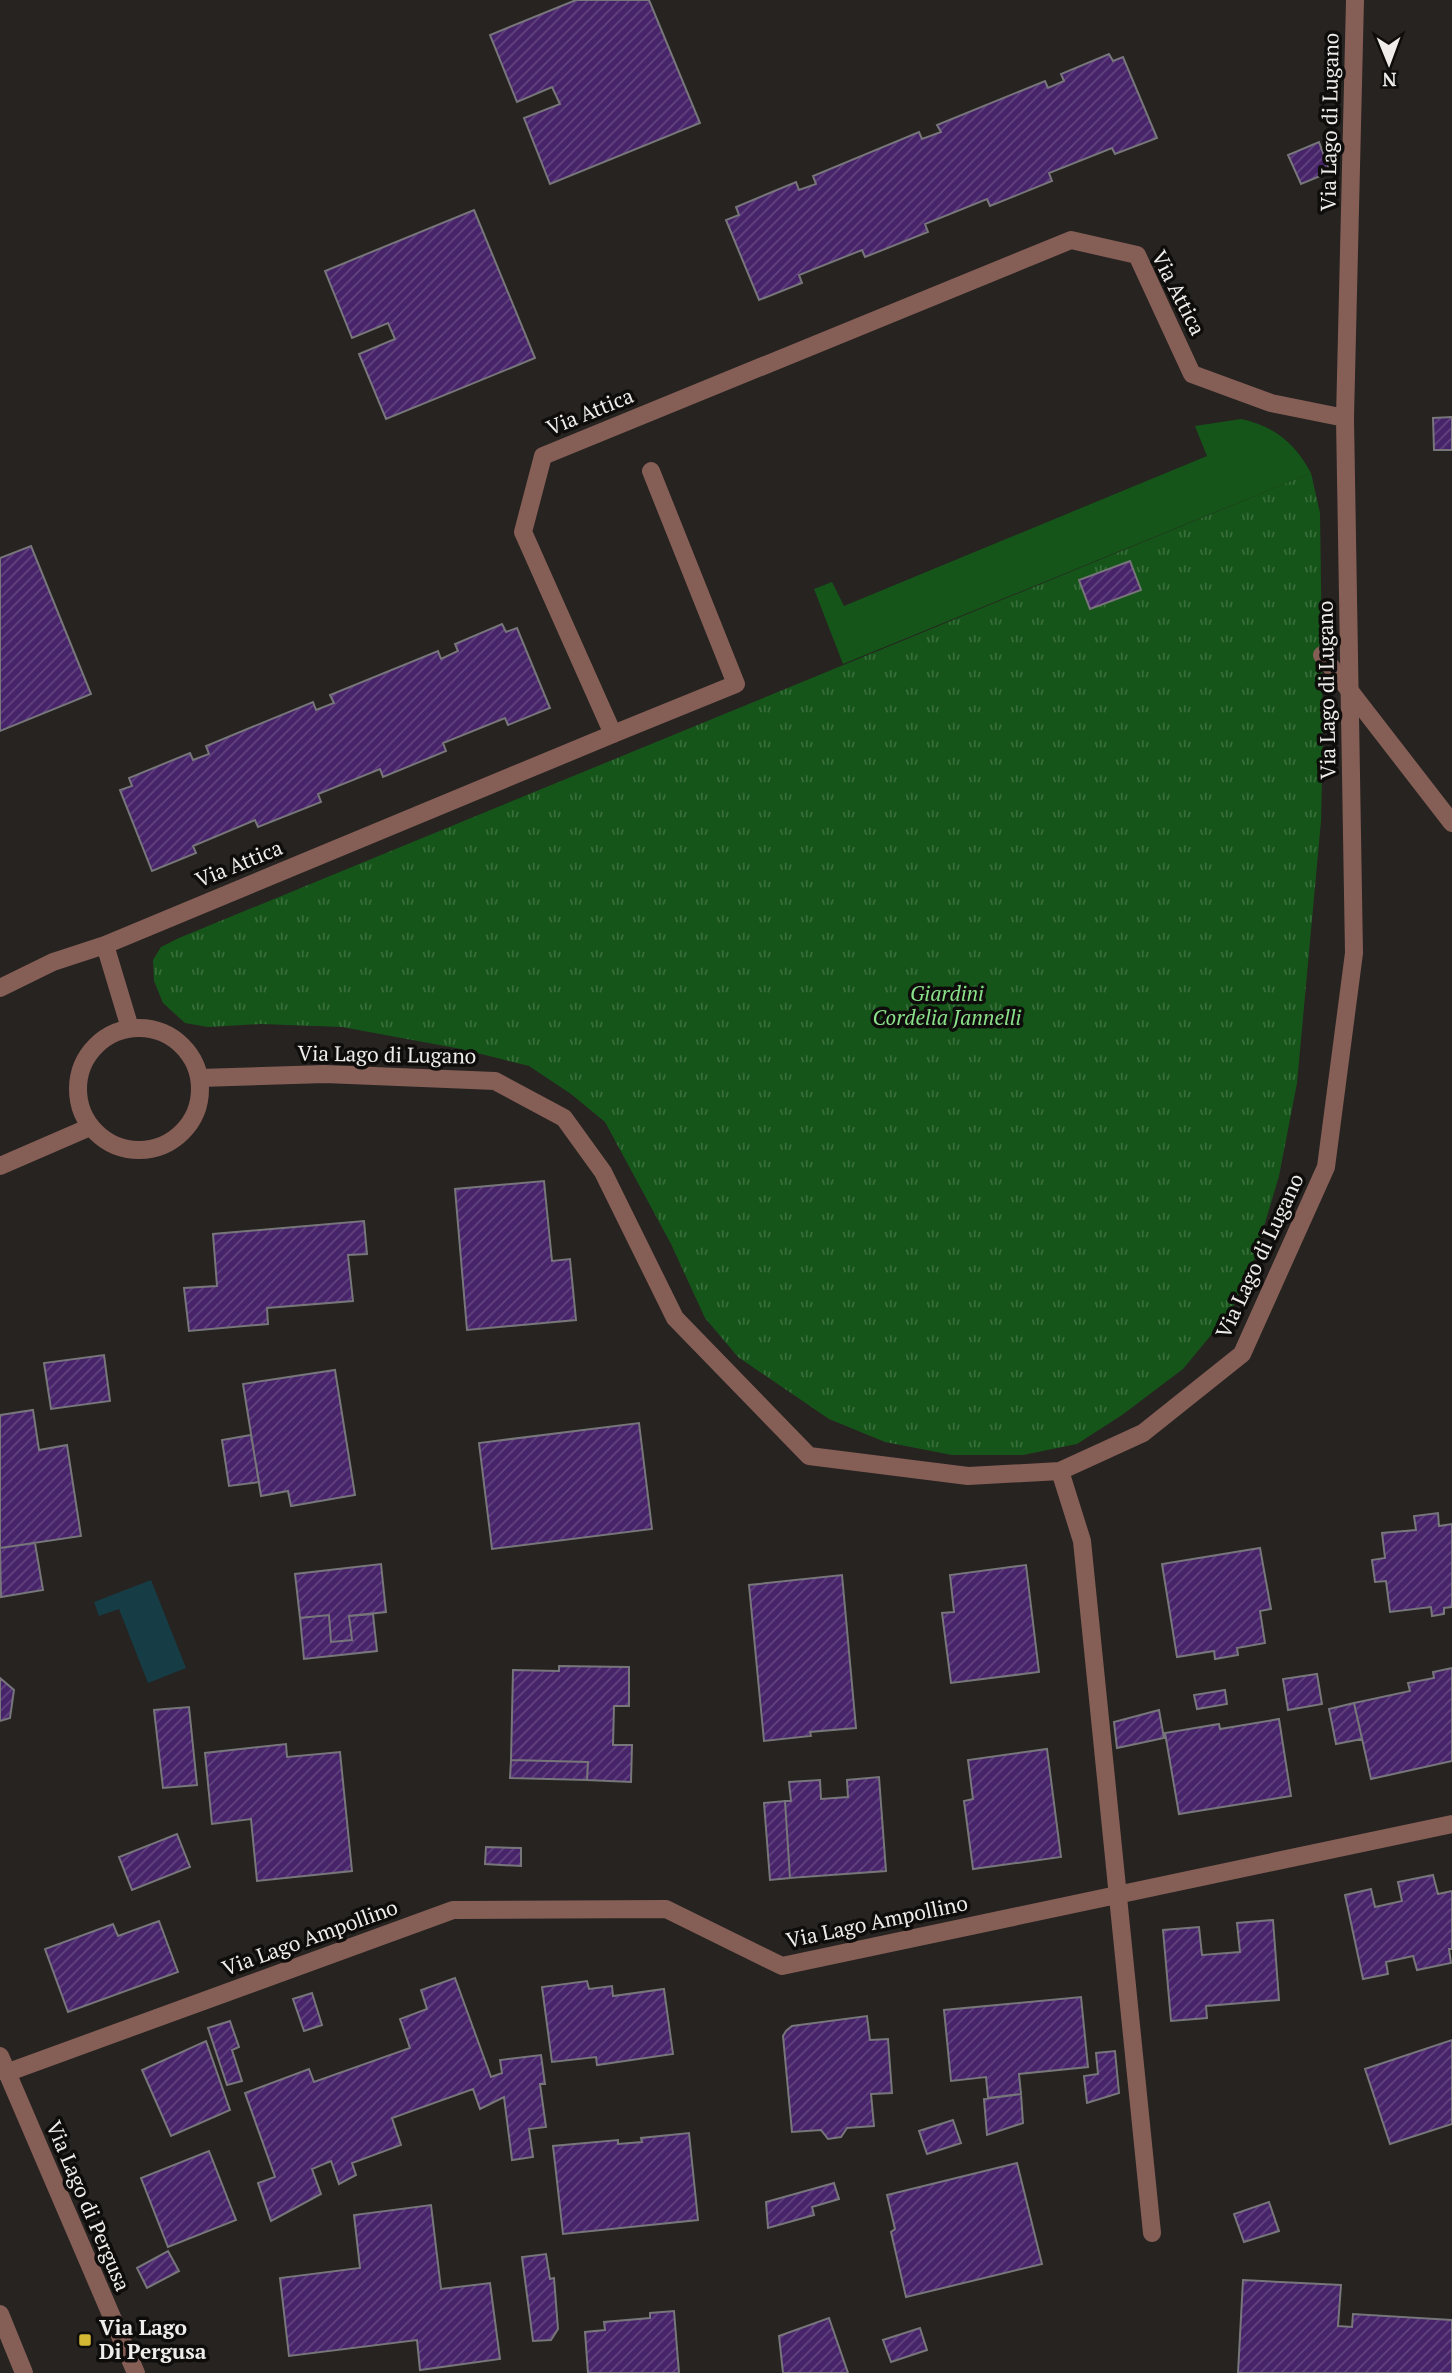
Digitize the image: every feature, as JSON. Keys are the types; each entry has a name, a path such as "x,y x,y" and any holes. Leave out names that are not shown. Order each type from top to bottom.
{"street":[{"name":"Via Lago di Lugano","path":"200,1078 325,1074 495,1081 564,1118 603,1172 675,1318 809,1456 968,1476 1060,1471 1143,1433 1242,1354 1326,1167 1354,953 1345,418 1355,0"},
{"name":"Via Attica","path":"0,988 54,962 104,945 613,734 523,532 543,456 1071,240 1137,255 1192,374 1271,403 1345,418"},
{"path":"613,734 736,684 651,471"},
{"path":"1322,655 1452,823"},
{"path":"104,945 130,1028"},
{"path":"130,1028 149,1028 175,1040 194,1060 200,1078 201,1099 194,1118 182,1134 165,1146 145,1151 124,1149 105,1141 90,1127 80,1108 78,1087 82,1067 101,1042 130,1028"},
{"path":"0,1166 90,1127"},
{"path":"1060,1471 1082,1541 1152,2233"},
{"name":"Via Lago Ampollino","path":"3,2064 453,1910 666,1909 782,1966 1452,1824"},
{"name":"Via Lago di Pergusa","path":"3,2064 136,2373"},
{"path":"0,2314 24,2373"}],"green space":[{"path":"1241,419 1264,426 1282,437 1298,453 1311,473 843,664 814,589 832,582 844,606 1207,456 1195,426"},
{"name":"Giardini Cordelia Jannelli","path":"1311,473 1320,513 1323,735 1321,821 1297,1083 1279,1176 1254,1260 1231,1311 1183,1369 1122,1415 1077,1444 1023,1455 952,1455 885,1442 829,1419 738,1357 705,1318 671,1244 605,1122 571,1094 529,1066 461,1049 342,1027 261,1024 208,1027 185,1023 163,1003 154,981 153,960 161,947 179,938"}],"water":[{"path":"151,1580 186,1668 148,1683 119,1609 99,1616 94,1602"}],"building":[{"path":"576,0 649,0 700,123 550,184 524,118 560,104 552,87 517,102 490,35"},
{"path":"1109,54 1113,61 1123,57 1157,138 1115,154 1112,148 1049,173 1052,181 990,206 987,199 925,224 928,232 865,257 862,250 799,275 802,283 759,300 726,220 739,215 736,207 796,182 799,190 816,184 813,176 919,132 922,139 941,132 937,125 1045,81 1048,88 1064,81 1061,74"},
{"path":"1319,142 1330,172 1301,184 1288,155"},
{"path":"474,210 535,358 386,419 359,354 395,339 388,323 352,338 325,271"},
{"path":"1452,417 1452,450 1434,450 1433,418"},
{"path":"31,546 91,694 0,731 0,558"},
{"path":"1130,561 1141,590 1090,609 1079,580"},
{"path":"502,624 506,632 517,628 550,708 508,725 505,718 443,743 446,751 383,777 380,769 318,794 321,802 258,827 255,820 193,846 196,853 152,871 120,790 132,786 129,778 190,753 193,760 209,754 206,746 313,702 316,710 334,703 330,695 438,651 441,659 458,651 455,644"},
{"path":"544,1181 552,1261 570,1259 576,1320 467,1330 455,1189"},
{"path":"364,1221 367,1254 348,1255 353,1301 267,1308 268,1324 189,1331 184,1288 217,1286 213,1234"},
{"path":"104,1355 110,1401 51,1409 44,1363"},
{"path":"335,1370 355,1495 291,1506 288,1491 261,1496 243,1384"},
{"path":"33,1410 39,1450 67,1445 81,1536 0,1548 0,1415"},
{"path":"639,1423 652,1529 492,1549 479,1443"},
{"path":"251,1435 259,1482 229,1486 222,1440"},
{"path":"1438,1513 1439,1526 1452,1524 1452,1607 1444,1608 1444,1614 1432,1616 1431,1607 1390,1612 1386,1581 1375,1582 1372,1560 1385,1558 1382,1533 1416,1530 1414,1516"},
{"path":"35,1543 43,1590 1,1597 0,1548"},
{"path":"1260,1548 1271,1609 1260,1611 1265,1643 1237,1648 1238,1655 1215,1659 1214,1651 1177,1657 1162,1564"},
{"path":"381,1564 386,1612 349,1616 352,1640 331,1642 329,1615 300,1618 295,1574"},
{"path":"1026,1565 1039,1672 951,1683 942,1613 954,1612 950,1575"},
{"path":"842,1575 856,1728 810,1732 811,1736 764,1741 749,1585"},
{"path":"373,1614 377,1651 304,1659 300,1618 329,1615 331,1642 352,1640 349,1616"},
{"path":"559,1666 629,1667 629,1706 614,1706 613,1745 632,1745 631,1782 587,1780 588,1762 511,1760 513,1670 559,1671"},
{"path":"1452,1668 1452,1761 1371,1779 1354,1703 1410,1691 1408,1683 1434,1678 1433,1672"},
{"path":"1317,1674 1322,1704 1288,1710 1283,1679"},
{"path":"0,1678 14,1690 10,1718 0,1721"},
{"path":"1225,1690 1227,1704 1197,1709 1194,1695"},
{"path":"1354,1703 1362,1739 1336,1744 1329,1709"},
{"path":"189,1707 197,1785 163,1788 154,1710"},
{"path":"1159,1710 1164,1738 1117,1748 1114,1722"},
{"path":"1279,1719 1291,1796 1179,1814 1165,1733 1219,1724 1220,1729"},
{"path":"286,1744 287,1757 340,1752 352,1871 257,1881 251,1819 212,1824 205,1753"},
{"path":"1047,1749 1061,1857 973,1869 964,1801 973,1799 968,1760"},
{"path":"511,1760 588,1762 587,1780 510,1778"},
{"path":"879,1777 886,1871 790,1878 785,1801 791,1801 789,1782 820,1780 821,1799 848,1797 847,1780"},
{"path":"785,1801 790,1878 770,1880 764,1803"},
{"path":"177,1834 190,1867 132,1890 119,1857"},
{"path":"486,1847 521,1848 521,1866 485,1864"},
{"path":"1433,1875 1438,1894 1452,1891 1452,1949 1449,1949 1451,1963 1417,1970 1413,1956 1386,1962 1388,1974 1363,1979 1345,1895 1371,1889 1375,1907 1402,1901 1398,1882"},
{"path":"1273,1920 1279,2000 1206,2006 1207,2018 1171,2021 1163,1930 1199,1927 1202,1955 1240,1952 1237,1923"},
{"path":"159,1921 178,1972 68,2012 45,1949 113,1924 118,1936"},
{"path":"455,1978 491,2077 502,2073 500,2060 541,2055 545,2084 540,2084 546,2127 529,2129 533,2157 512,2160 504,2097 480,2109 473,2089 392,2118 401,2145 352,2163 356,2175 339,2184 331,2161 312,2169 321,2194 271,2221 258,2183 275,2177 245,2093 309,2069 314,2082 410,2048 400,2019 427,2009 421,1990"},
{"path":"587,1981 589,1989 612,1986 613,1996 664,1989 673,2054 597,2065 596,2057 552,2062 542,1987"},
{"path":"312,1993 322,2025 304,2031 293,1999"},
{"path":"1081,1997 1088,2067 1019,2074 1021,2094 988,2098 986,2077 951,2081 944,2010"},
{"path":"867,2016 870,2040 888,2039 892,2093 871,2094 874,2126 847,2128 841,2137 828,2139 821,2130 792,2132 783,2036 786,2031 792,2026"},
{"path":"230,2021 239,2047 232,2050 242,2081 227,2085 208,2028"},
{"path":"1452,2040 1452,2124 1390,2144 1365,2069"},
{"path":"206,2041 230,2110 171,2136 142,2070"},
{"path":"1115,2051 1119,2093 1087,2103 1084,2076 1098,2074 1096,2053"},
{"path":"1021,2094 1023,2123 987,2135 984,2099"},
{"path":"953,2120 961,2143 927,2154 919,2131"},
{"path":"689,2133 698,2220 563,2234 553,2146 618,2140 618,2144 642,2142 641,2138"},
{"path":"209,2151 236,2220 168,2247 141,2178"},
{"path":"1017,2163 1042,2264 906,2297 891,2232 895,2229 887,2195"},
{"path":"834,2183 839,2199 812,2207 814,2215 768,2228 766,2202"},
{"path":"1269,2202 1279,2231 1244,2242 1234,2214"},
{"path":"431,2205 441,2289 490,2283 500,2359 420,2370 417,2340 289,2356 280,2278 360,2268 354,2215"},
{"path":"168,2251 179,2271 147,2288 137,2268"},
{"path":"546,2254 550,2279 554,2278 558,2329 551,2340 533,2341 522,2257"},
{"path":"1243,2280 1341,2285 1338,2326 1352,2327 1353,2314 1452,2320 1452,2373 1238,2373"},
{"path":"674,2311 679,2373 588,2373 585,2332 605,2330 604,2322 650,2318 650,2313"},
{"path":"829,2318 848,2373 783,2373 779,2336"},
{"path":"920,2328 927,2350 891,2362 883,2340"}],"place":[{"name":"Via Lago Di Pergusa","path":"85,2340"}]}
